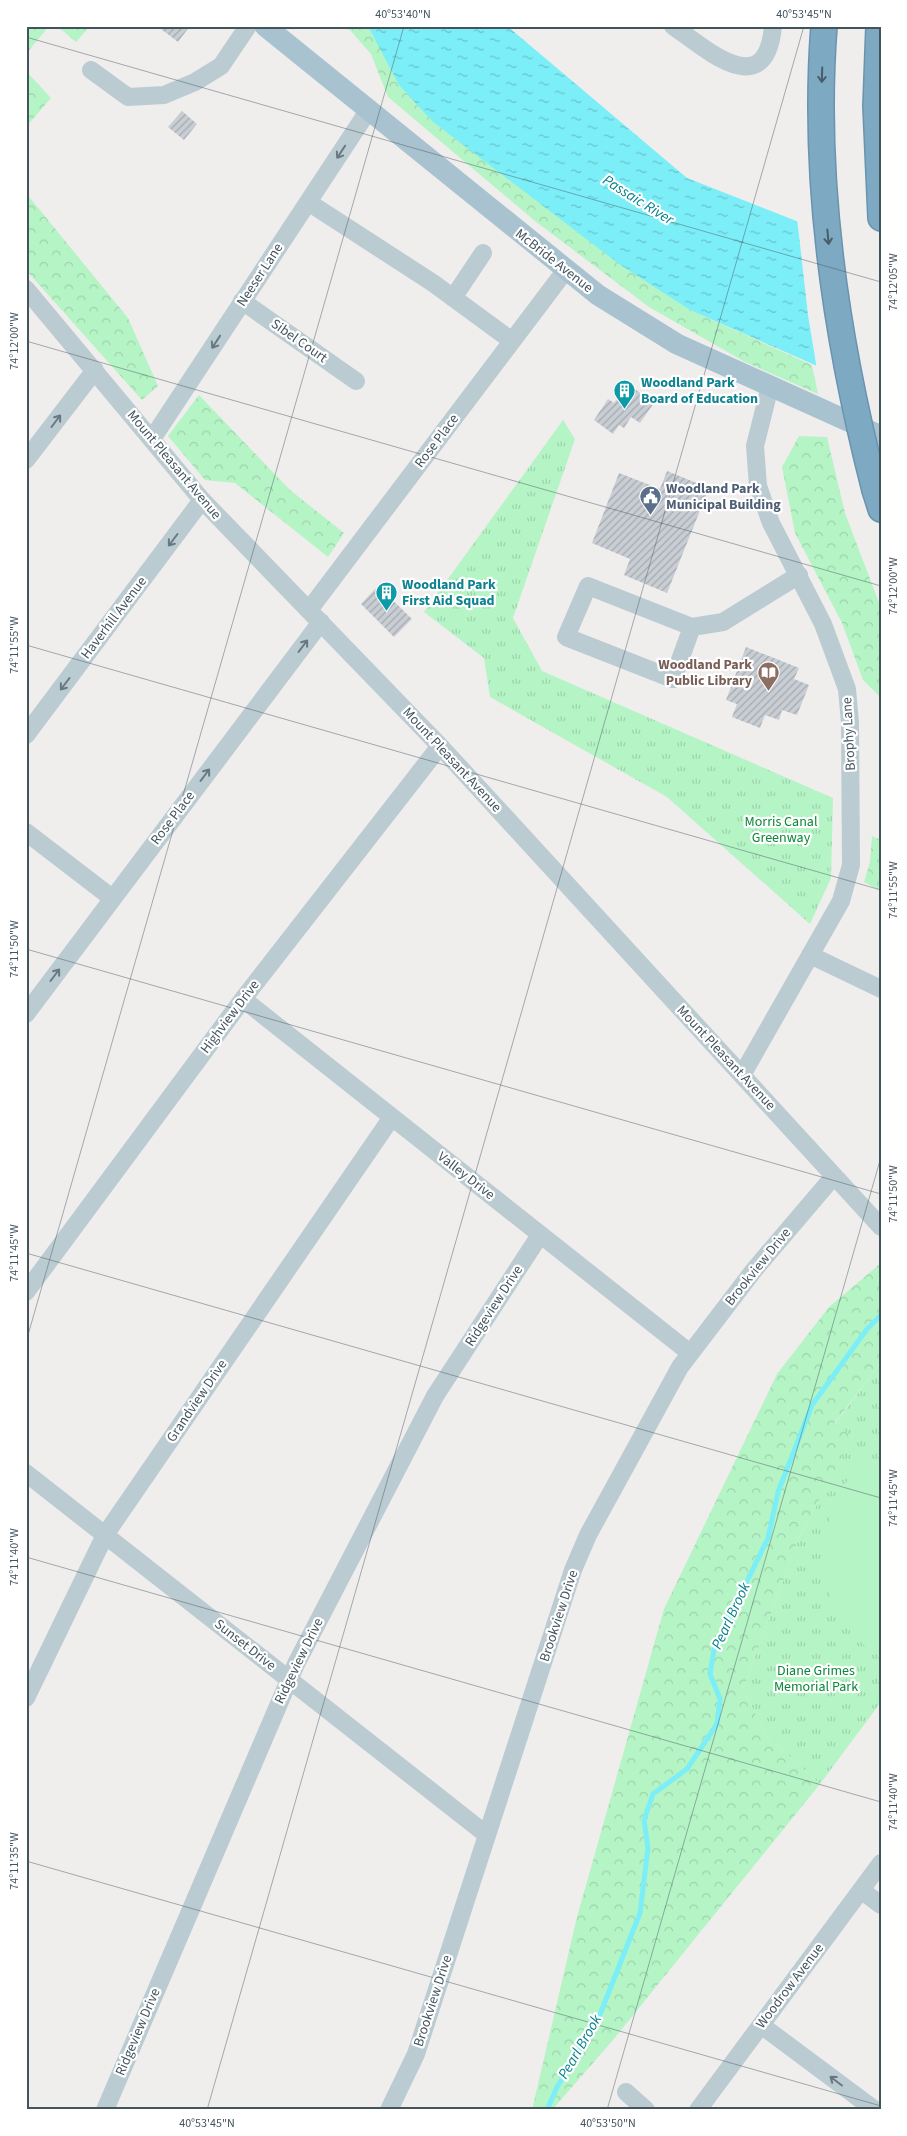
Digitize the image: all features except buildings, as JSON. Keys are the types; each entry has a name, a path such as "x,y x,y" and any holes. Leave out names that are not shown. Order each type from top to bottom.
{"highway":[{"path":"824,26 822,147 830,264 848,378 878,500"},
{"path":"879,26 876,106 881,218"}],"main road":[{"name":"McBride Avenue","path":"265,26 565,271 598,295 677,344 881,436"}],"street":[{"path":"91,70 128,97 164,95 195,82 221,66 248,26"},
{"path":"673,26 722,60 734,66 747,68 758,63 766,53 772,41 773,26"},
{"name":"Neeser Lane","path":"152,439 368,111"},
{"path":"308,202 453,298 512,341"},
{"path":"453,298 484,254"},
{"name":"Rose Place","path":"26,1014 112,898 512,341 565,271"},
{"name":"Mount Pleasant Avenue","path":"26,289 202,500 440,746 881,1227"},
{"name":"Sibel Court","path":"242,301 356,381"},
{"path":"26,460 95,370"},
{"name":"Brophy Lane","path":"742,1076 841,901 851,865 850,723 847,689 840,666 814,602 771,523 758,486 755,446 770,386"},
{"name":"Haverhill Avenue","path":"26,735 202,500"},
{"path":"692,627 672,678 566,637 588,586 692,627 723,622 799,575"},
{"name":"Highview Drive","path":"26,1292 243,999 440,746"},
{"path":"26,832 112,898"},
{"path":"810,955 881,989"},
{"name":"Valley Drive","path":"243,999 690,1353"},
{"name":"Grandview Drive","path":"26,1698 105,1535 392,1118"},
{"name":"Brookview Drive","path":"389,2110 416,2054 573,1570 588,1535 680,1367 754,1270 834,1176"},
{"name":"Ridgeview Drive","path":"105,2110 289,1680 407,1446 435,1396 540,1235"},
{"name":"Sunset Drive","path":"26,1473 487,1835"},
{"name":"Woodrow Avenue","path":"698,2110 881,1862"},
{"path":"861,1890 881,1905"},
{"path":"761,2025 875,2110"},
{"path":"626,2092 646,2110"}],"green space":[{"path":"26,26 49,26 26,54"},
{"path":"57,26 90,26 76,42"},
{"path":"338,26 368,26 690,310 812,365 818,394 745,362 649,307 535,221 388,97 371,54 350,30"},
{"path":"26,71 51,98 26,127"},
{"path":"26,193 128,318 158,386 142,400 26,270"},
{"path":"199,395 290,490 344,533 328,557 235,483 205,480 168,436"},
{"name":"Morris Canal Greenway","path":"563,420 575,439 513,618 542,671 833,798 831,878 810,924 667,797 490,697 484,658 424,612"},
{"path":"799,436 827,437 845,513 881,608 881,698 863,680 842,623 795,533 782,467"},
{"path":"872,836 881,840 881,891 864,882 870,862"},
{"path":"881,1263 881,1362 834,1424 853,1437 799,1538 743,1689 766,1735 820,1784 613,2040 552,2110 532,2110 577,1917 664,1609 777,1374 829,1307"},
{"name":"Diane Grimes Memorial Park","path":"881,1362 881,1702 820,1784 766,1735 743,1689 799,1538 853,1437 834,1425"},
{"path":"861,1462 881,1476 881,1658 861,1643 846,1626 835,1607 827,1586 824,1565 829,1520 840,1493"}],"water":[{"name":"Passaic River","path":"368,26 507,26 687,178 881,254 881,394 690,310 619,264 432,121 399,85"}],"pier":[{"path":"797,218 881,251 881,397 817,370 808,315"}],"waterway":[{"name":"Pearl Brook","path":"547,2110 557,2087 597,2022 640,1913 648,1848 644,1820 653,1794 687,1769 717,1724 720,1699 710,1674 714,1649 768,1538 778,1492 812,1405 867,1329 881,1315"}],"place":[{"name":"Woodland Park Board of Education","path":"625,410"},
{"name":"Woodland Park Municipal Building","path":"650,516"},
{"name":"Woodland Park First Aid Squad","path":"386,612"},
{"name":"Woodland Park Public Library","path":"768,692"}]}
